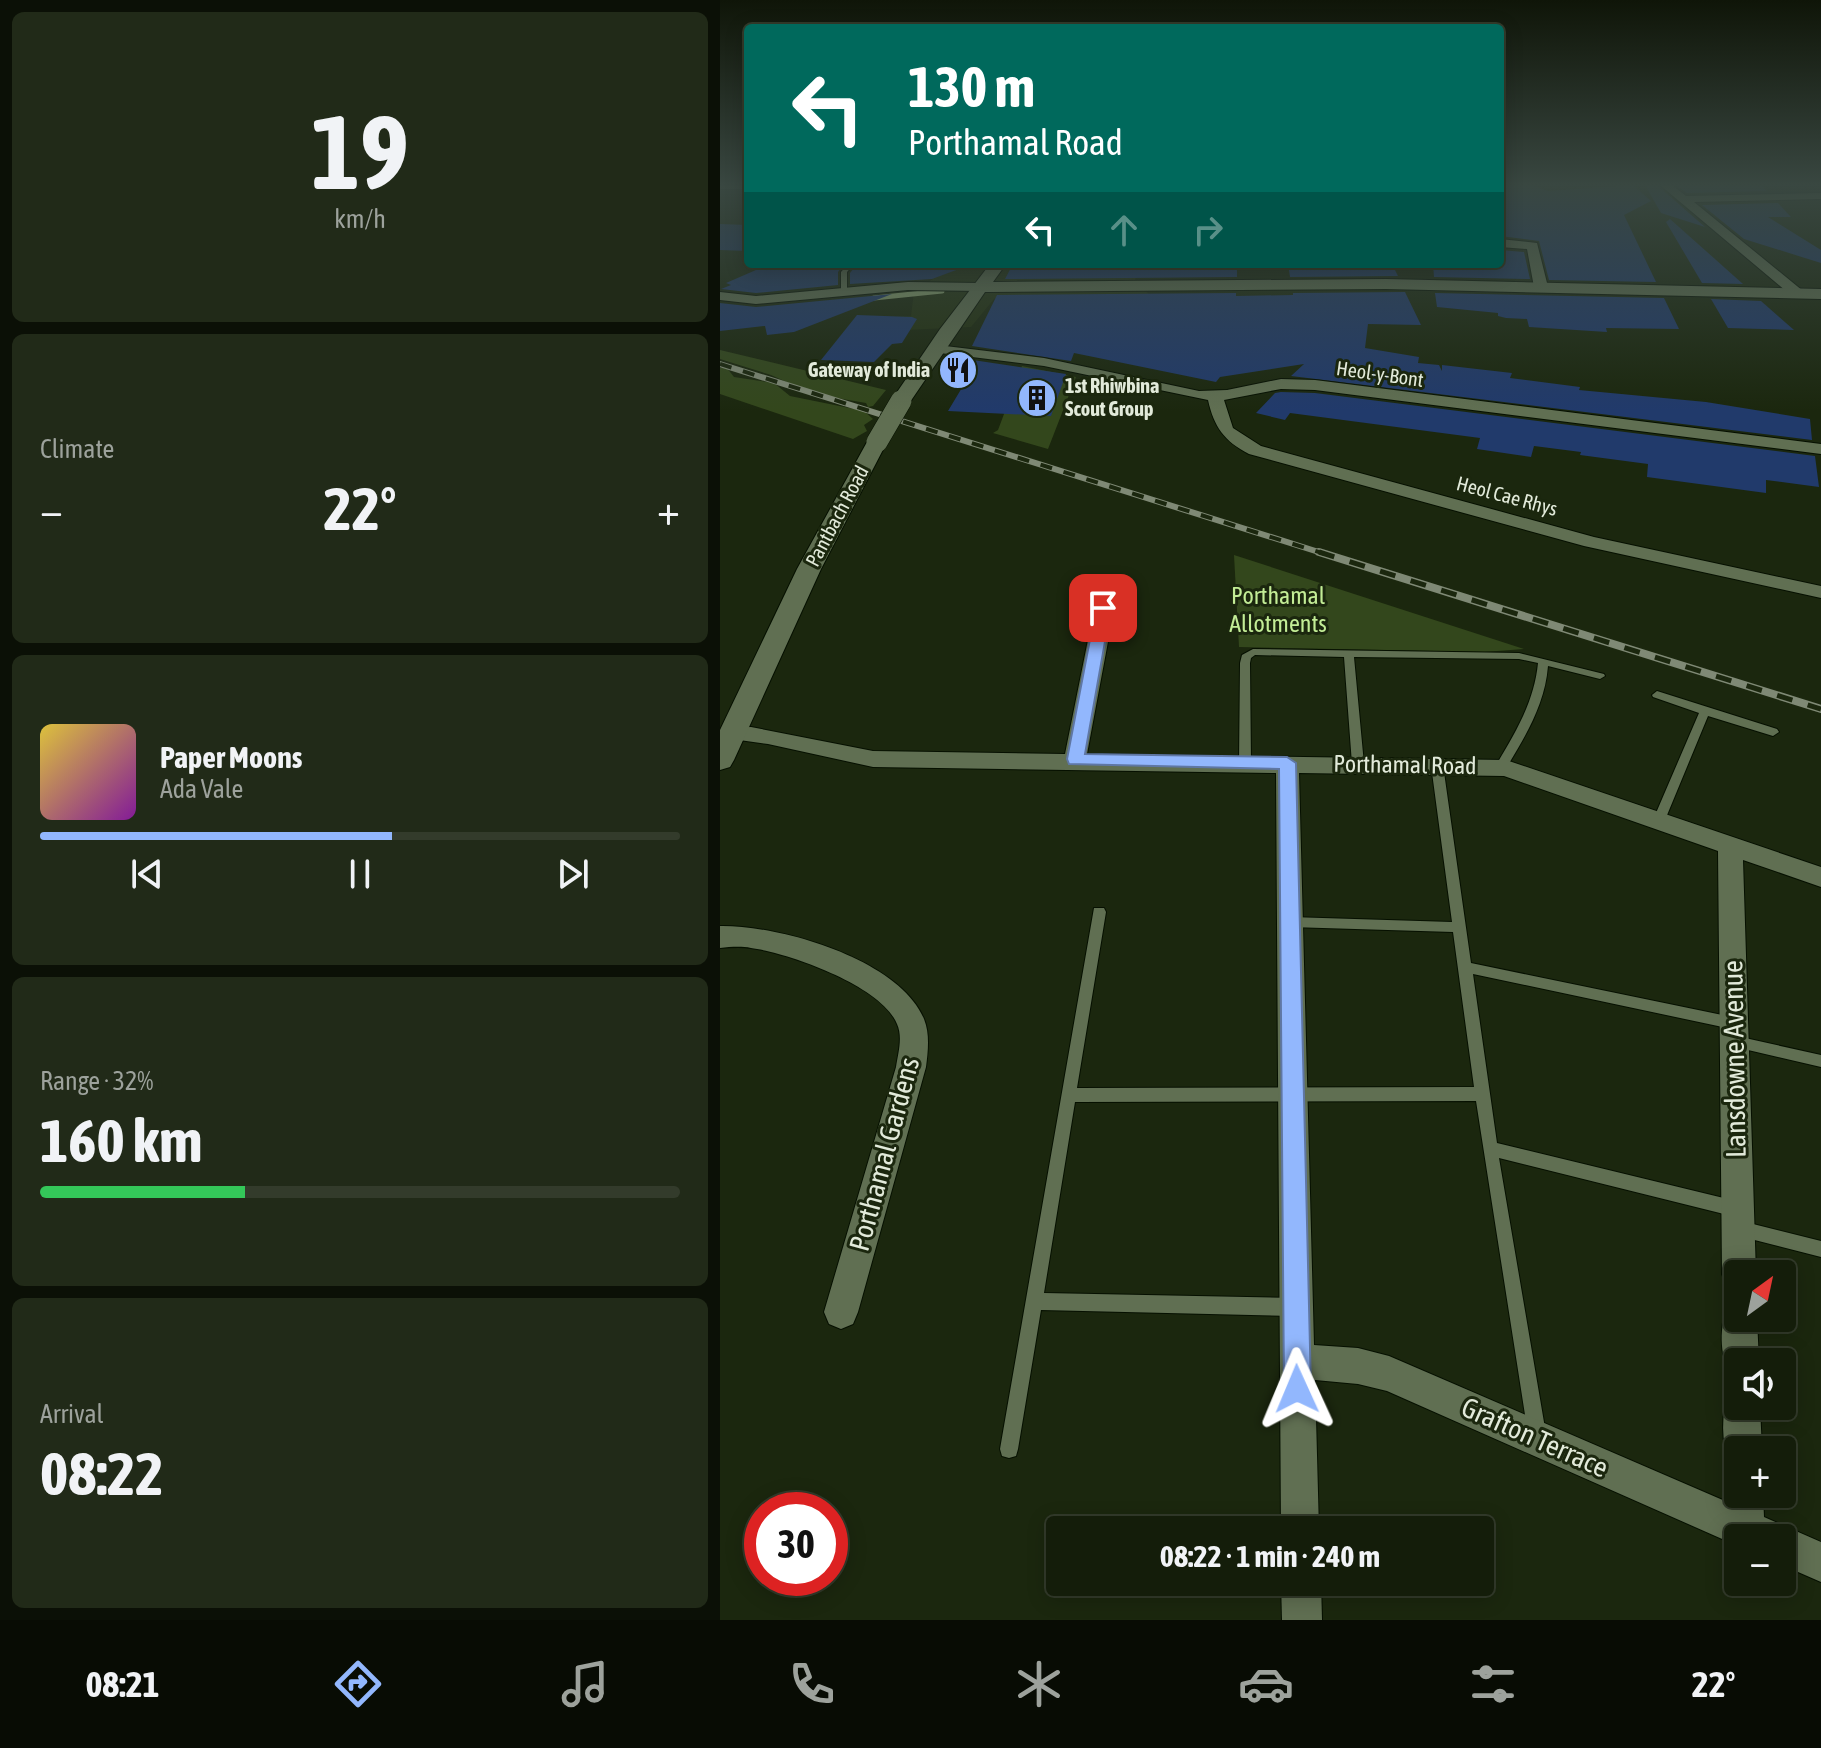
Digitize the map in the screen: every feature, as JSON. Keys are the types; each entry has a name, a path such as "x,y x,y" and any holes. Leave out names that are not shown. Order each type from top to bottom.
{"street":[{"path":"1536,261 1541,287"},
{"path":"1758,261 1798,294"},
{"name":"Pantbach Road","path":"720,760 809,569 877,442 990,268"},
{"path":"720,296 756,300 922,285 1386,284 1821,294"},
{"name":"Heol-y-Bont","path":"937,349 1044,362 1186,394 1215,396 1281,384 1315,385 1821,449"},
{"name":"Heol Cae Rhys","path":"1215,396 1223,428 1240,443 1255,450 1591,542 1821,592"},
{"path":"1075,759 1103,615 1102,602 1088,592 1083,582"},
{"name":"Porthamal Road","path":"733,733 768,735 849,756 873,759 1075,759 1501,767 1821,877"},
{"path":"1287,763 1300,1516"},
{"name":"Lansdowne Avenue","path":"1730,845 1739,1260"},
{"name":"Porthamal Gardens","path":"720,937 768,940 861,974 901,1002 911,1020 915,1040 911,1067 841,1312"},
{"name":"Grafton Terrace","path":"1297,1361 1358,1366 1389,1374 1538,1439 1752,1520"},
{"path":"1796,1551 1821,1562"},
{"path":"1301,1596 1302,1620"}],"lane":[{"path":"844,292 844,272 848,268"},
{"path":"1245,763 1246,657 1253,652 1519,656 1600,676"},
{"path":"1349,654 1358,764"},
{"path":"1501,767 1535,707 1542,686 1543,661"},
{"path":"1657,695 1773,732"},
{"path":"1659,820 1705,711"},
{"path":"1437,765 1490,1149 1538,1439"},
{"path":"1009,1449 1099,912"},
{"path":"1289,922 1458,927"},
{"path":"1464,967 1732,1032 1821,1061"},
{"path":"1068,1095 1482,1094"},
{"path":"1490,1149 1738,1219 1821,1249"},
{"path":"1035,1301 1296,1307"}],"shaded area":[{"path":"931,268 1137,268 1135,281 1151,296 1003,295 994,299 971,327 885,331 891,317 911,316 914,291 933,279"}],"green space":[{"path":"720,350 886,390 873,406 868,407 866,403 813,394 771,375 720,359"},
{"path":"1022,366 1076,377 1048,449 993,433 998,430"},
{"path":"720,368 727,368 734,377 774,383 790,396 864,411 873,419 864,425 867,431 853,439 720,394"},
{"name":"Porthamal Allotments","path":"1234,555 1524,649 1484,652 1239,647"}],"building":[{"path":"1504,261 1526,261 1530,279 1434,277 1433,268 1504,268"},
{"path":"1544,261 1646,261 1656,282 1549,280"},
{"path":"1689,261 1717,261 1743,284 1702,283"},
{"path":"761,268 841,268 838,285 756,293 721,289 731,285 726,283"},
{"path":"854,268 962,268 932,279 850,284 850,273"},
{"path":"1011,268 1237,268 1237,277 1005,279"},
{"path":"1289,268 1394,268 1398,276 1290,277"},
{"path":"1405,292 1421,325 1368,324 1365,348 1419,357 1418,363 1439,365 1442,371 1442,365 1512,373 1510,378 1580,387 1579,390 1706,402 1810,419 1812,440 1291,376 1304,364 1220,377 1216,382 1074,353 1071,361 972,346 997,295 1236,293 1236,296"},
{"path":"1435,293 1664,298 1679,329 1606,328 1607,332 1529,327 1527,319 1437,307"},
{"path":"892,294 794,332 767,335 765,326 720,331 720,303 756,307"},
{"path":"1711,299 1761,301 1794,330 1728,328"},
{"path":"857,315 917,319 902,343 892,344 874,362 821,360"},
{"path":"966,359 1066,374 1051,416 948,411 963,386 952,386"},
{"path":"1275,393 1315,393 1815,456 1819,487 1766,480 1766,493 1647,477 1648,464 1580,455 1581,452 1534,446 1531,457 1477,449 1480,438 1290,413 1285,420 1256,413"}],"waterway":[{"path":"874,298 942,291"}],"railway":[{"path":"720,364 1325,554"},
{"path":"1319,552 1821,709"}],"place":[{"name":"Gateway of India","path":"958,370"},
{"name":"1st Rhiwbina Scout Group","path":"1037,398"}],"route":[{"path":"1103,608 1075,759 1287,763 1297,1389"}]}
